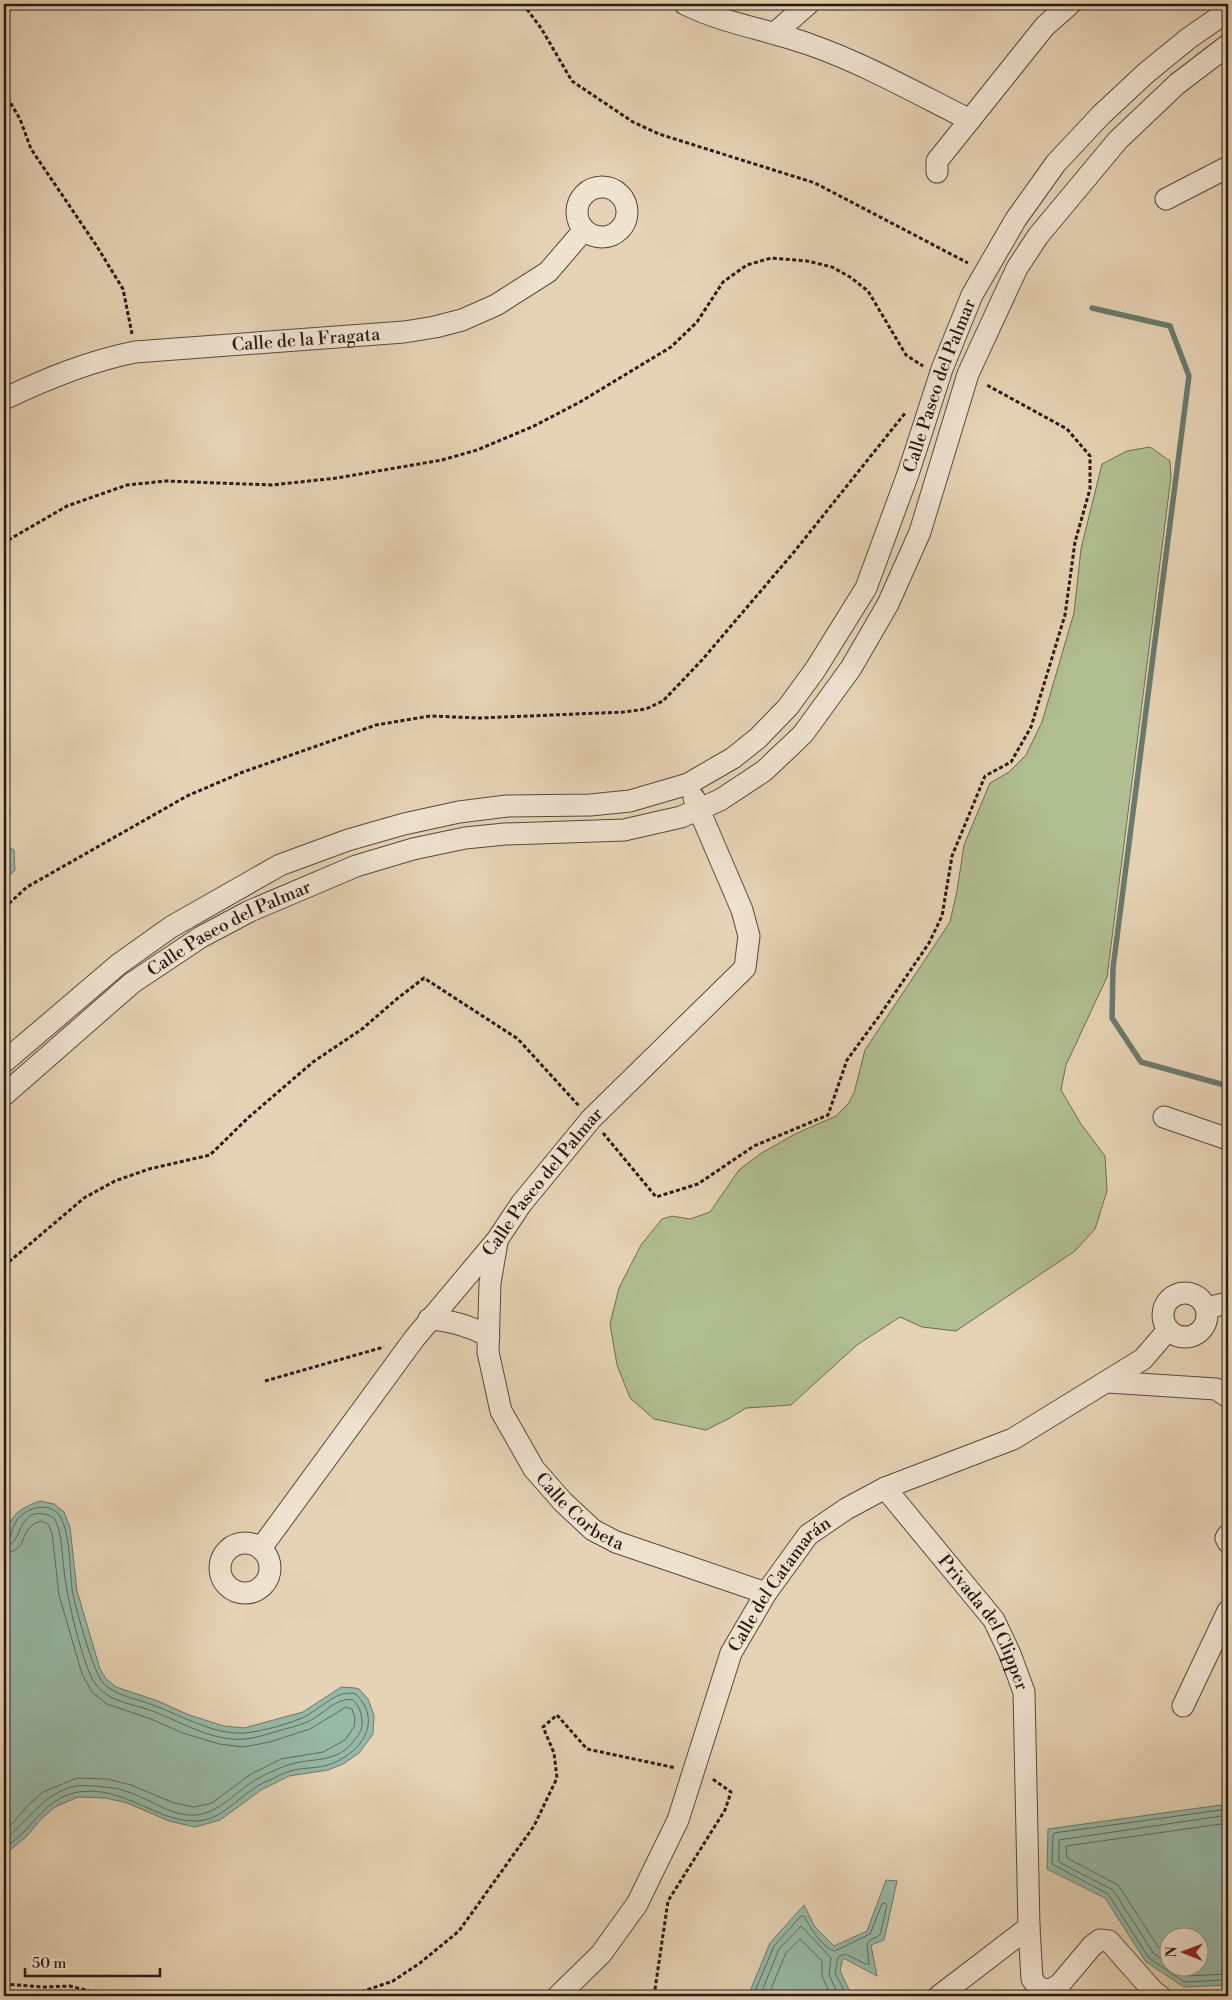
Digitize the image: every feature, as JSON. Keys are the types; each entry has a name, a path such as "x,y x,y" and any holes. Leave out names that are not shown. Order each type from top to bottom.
{"street":[{"path":"685,4 718,19 775,33 822,49 970,120"},
{"path":"775,33 808,4"},
{"path":"937,172 937,161 1058,8"},
{"name":"Calle Paseo del Palmar","path":"4,1062 126,958 171,927 280,865 404,824 459,812 507,806 590,805 630,801 688,784 733,758 758,738 788,707 815,670 866,588 908,474 942,369 972,295 1016,219 1056,163 1101,115 1146,73 1189,38 1228,11"},
{"name":"Calle Paseo del Palmar","path":"4,1095 132,983 201,937 250,912 356,866 413,849 465,838 506,834 624,830 681,817 720,800 764,771 803,734 850,668 888,604 920,532 968,374 1017,268 1038,236 1118,140 1177,84 1228,45"},
{"path":"1166,198 1228,167"},
{"path":"1016,219 1038,236"},
{"name":"Calle de la Fragata","path":"4,399 41,381 103,358 135,352 404,332 462,320 496,305 548,272 584,230"},
{"path":"972,295 998,306"},
{"name":"Calle Paseo del Palmar","path":"261,1548 429,1319 497,1240 521,1204 591,1119 745,968 749,936 742,910 688,784"},
{"path":"1164,1117 1228,1138"},
{"name":"Calle Corbeta","path":"497,1240 490,1283 488,1352 501,1411 534,1470 563,1502 593,1530 616,1542 766,1593"},
{"path":"1186,1292 1198,1297 1206,1308 1207,1315 1203,1327 1193,1336 1180,1337 1168,1330 1162,1318 1168,1299 1173,1295 1186,1292"},
{"path":"1206,1308 1228,1303"},
{"path":"429,1319 447,1320 470,1327 489,1336"},
{"name":"Calle del Catamarán","path":"558,1996 601,1954 637,1904 678,1820 731,1653 766,1593 808,1535 846,1510 885,1488 1013,1439 1144,1359 1168,1330"},
{"path":"1108,1382 1216,1389 1228,1397"},
{"name":"Privada del Clipper","path":"885,1488 994,1620 1010,1654 1024,1692 1032,1979 1038,1987 1045,1990 1052,1989 1060,1984 1092,1946 1100,1940 1109,1941 1154,1992 1160,1996"},
{"path":"1228,1535 1226,1538 1228,1542"},
{"path":"1183,1706 1228,1611"},
{"path":"939,1996 1029,1920"}],"path":[{"path":"523,4 541,28 572,81 633,122 659,134 815,183 984,272"},
{"path":"4,92 20,119 31,149 96,245 123,289 135,352"},
{"path":"4,545 10,539 67,506 127,485 166,481 272,485 327,479 442,460 478,450 532,427 580,402 672,347 697,322 723,282 747,264 771,258 807,261 832,267 850,276 868,291 906,355 924,367 942,369"},
{"path":"4,1266 84,1198 115,1181 149,1169 210,1156 249,1118 313,1062 362,1029 424,978 518,1040 591,1119 656,1197 698,1184 754,1146 828,1115 847,1060 886,1007 936,930 942,916 952,856 984,776 1011,762 1032,727 1066,615 1075,542 1090,489 1090,456 1067,429 968,374"},
{"path":"4,908 26,886 187,796 242,772 376,725 430,716 480,718 624,712 646,709 663,701 709,653 794,552 912,405"},
{"path":"265,1381 385,1347"},
{"path":"349,1996 393,1980 420,1963 459,1930 534,1826 557,1778 554,1753 543,1726 558,1715 587,1749 694,1772 714,1779 731,1792 725,1810 668,1901 654,1996"},
{"path":"4,1984 44,1987 70,1986 97,1993 143,1996"}],"shaded area":[{"path":"1150,447 1170,461 1171,477 1107,977 1066,1065 1061,1090 1081,1124 1105,1156 1107,1191 1095,1229 1075,1251 956,1331 922,1327 900,1317 857,1345 791,1405 746,1408 706,1430 654,1419 630,1398 617,1365 610,1324 619,1288 641,1245 662,1219 672,1216 690,1219 710,1212 739,1170 760,1154 795,1134 836,1116 848,1104 854,1093 865,1050 950,922 964,845 990,783 1009,772 1026,755 1042,722 1074,613 1081,549 1102,464 1127,451"}],"water":[{"path":"4,845 14,850 15,870 4,881"},
{"path":"40,1501 54,1504 64,1512 70,1527 77,1591 100,1669 106,1679 116,1687 158,1701 189,1715 224,1726 244,1728 303,1712 341,1687 359,1689 368,1699 374,1715 373,1734 359,1753 343,1764 328,1770 289,1776 261,1790 220,1820 195,1827 169,1821 127,1803 106,1798 78,1797 55,1807 40,1820 27,1836 4,1855 5,1542 9,1526 15,1515 19,1511"},
{"path":"1228,1804 1228,1985 1184,1987 1170,1978 1210,1978 1210,1928 1160,1928 1160,1971 1146,1962 1105,1898 1047,1869 1048,1829"},
{"path":"886,1880 897,1881 884,1940 871,1945 877,1976 843,1958 840,1971 852,1996 748,1996 770,1943 804,1905 815,1927 834,1946 867,1931"}],"waterway":[{"path":"1092,308 1170,326 1189,376 1113,968 1112,1018 1141,1062 1228,1086"}]}
